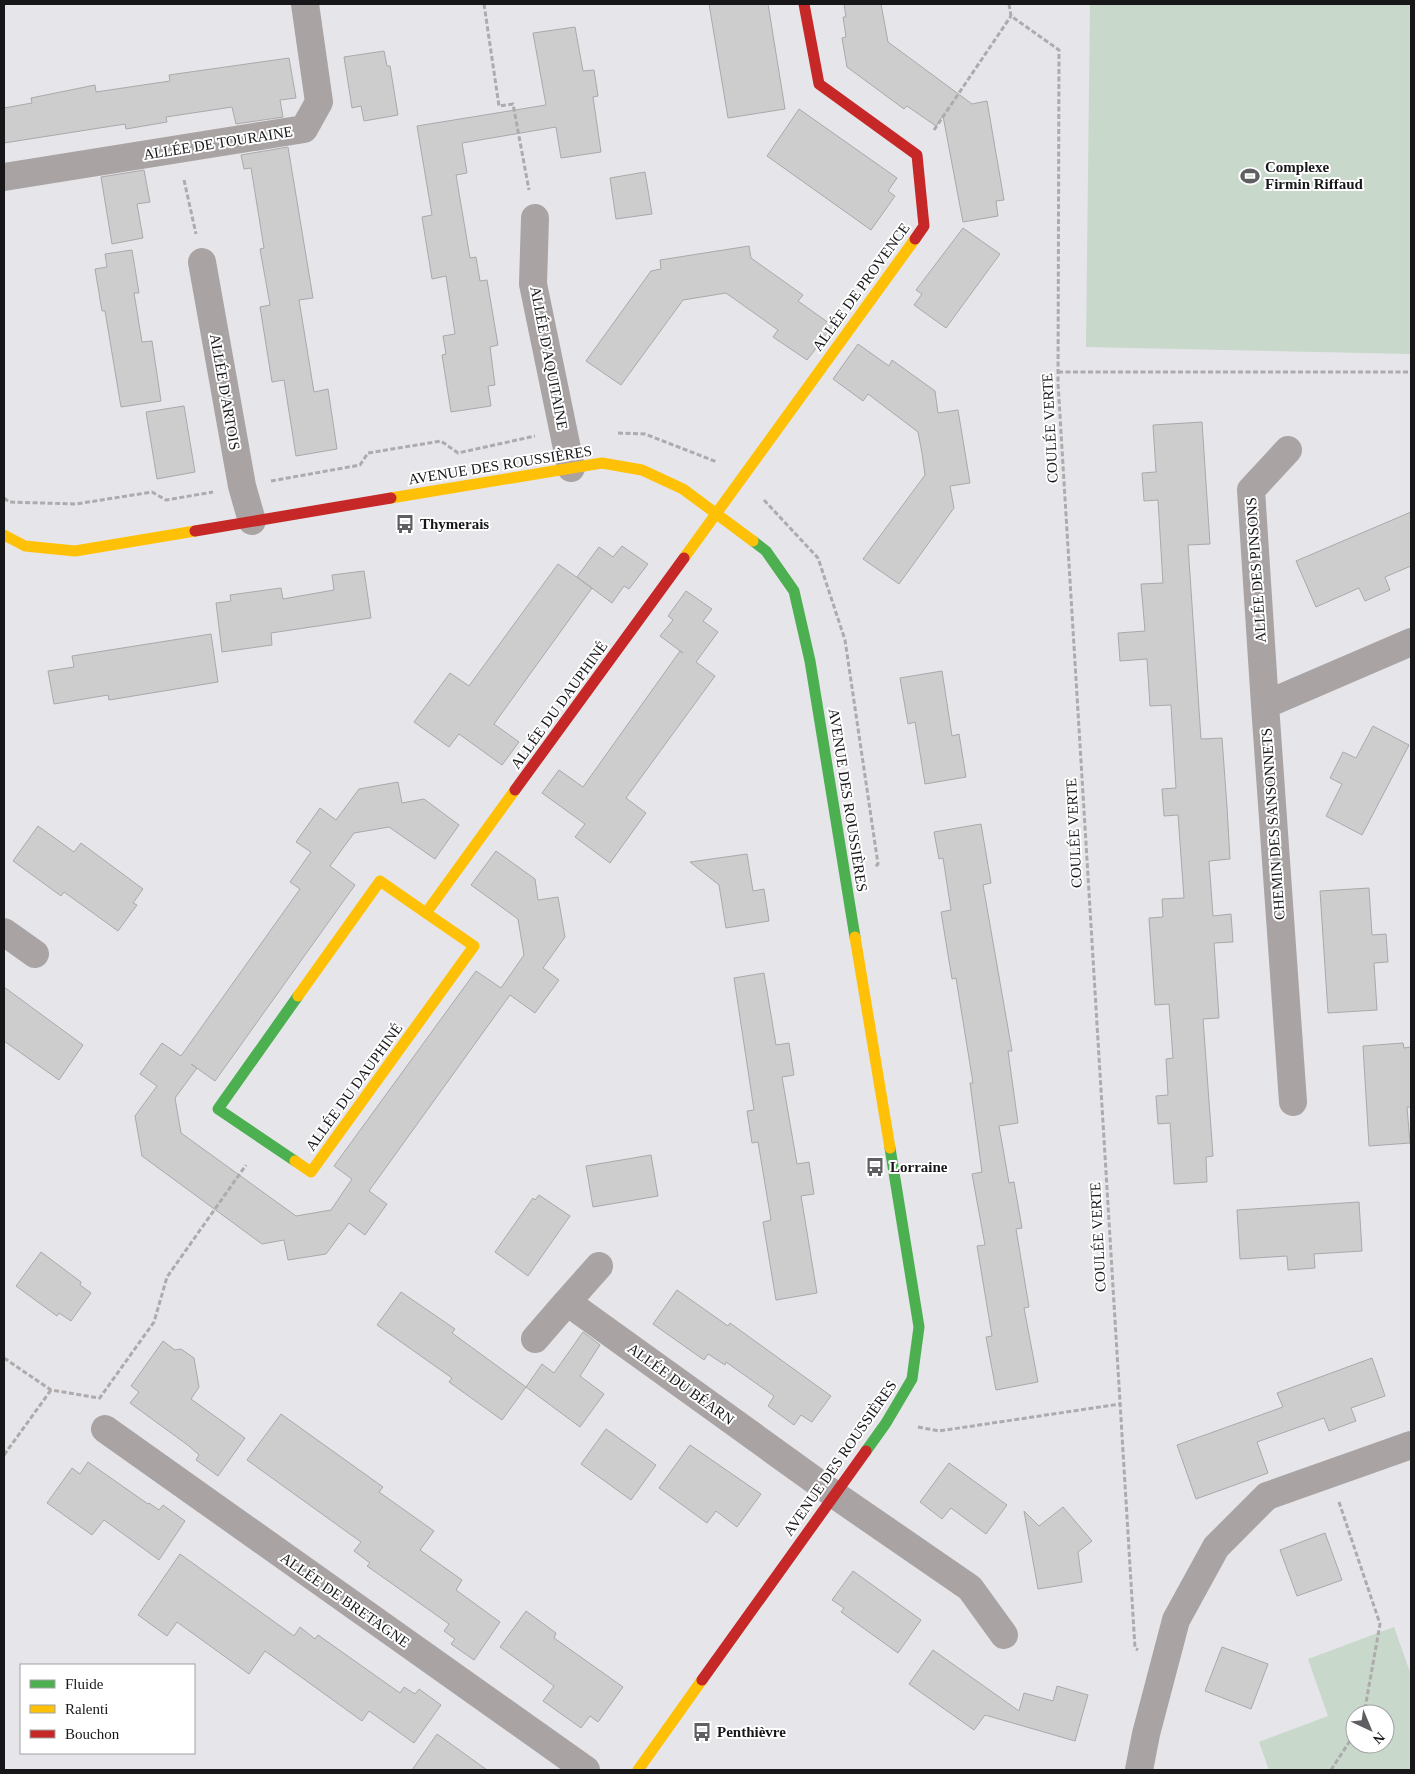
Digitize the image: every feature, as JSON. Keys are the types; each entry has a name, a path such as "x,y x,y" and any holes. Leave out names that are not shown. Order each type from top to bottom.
{"street":[{"name":"ALLÉE DE TOURAINE","path":"4,177 304,129 319,102 305,4"},
{"path":"804,4 819,84 917,155"},
{"name":"ALLÉE DE PROVENCE","path":"716,514 924,226 917,155"},
{"name":"ALLÉE D'AQUITAINE","path":"535,218 533,284 571,468"},
{"name":"ALLÉE D'ARTOIS","path":"202,262 242,486 252,521"},
{"name":"ALLÉE DES PINSONS","path":"1265,705 1251,490 1288,450"},
{"name":"AVENUE DES ROUSSIÈRES","path":"4,535 26,546 75,551 602,463 642,470 683,489 766,551 794,591 810,661 919,1327 912,1379 886,1423 638,1770"},
{"name":"ALLÉE DU DAUPHINÉ","path":"426,914 716,514"},
{"path":"1265,705 1411,642"},
{"name":"CHEMIN DES SANSONNETS","path":"1265,705 1293,1102"},
{"name":"ALLÉE DU DAUPHINÉ","path":"380,881 426,914 474,946 311,1172 218,1109 380,881"},
{"path":"4,932 35,954"},
{"path":"535,1339 599,1266"},
{"name":"ALLÉE DU BÉARN","path":"567,1302 835,1495 970,1588 1004,1635"},
{"name":"ALLÉE DE BRETAGNE","path":"105,1429 586,1770"},
{"path":"1139,1770 1146,1734 1176,1620 1216,1547 1268,1496 1411,1445"}],"path":[{"path":"484,4 499,106 513,104 535,218"},
{"path":"917,155 1011,16 1009,4"},
{"name":"COULÉE VERTE","path":"1011,16 1059,50 1058,372 1135,1648 1162,1673"},
{"path":"177,150 202,262"},
{"path":"1058,372 1411,372"},
{"path":"4,498 9,502 76,504 152,492 166,500 360,465 368,453 441,441 458,453 563,430"},
{"path":"608,432 645,434 726,465 742,477 818,558 845,640 878,864 848,891"},
{"path":"105,1429 99,1398 154,1322 167,1277 264,1140"},
{"path":"4,1358 51,1390 99,1398"},
{"path":"4,1455 51,1390"},
{"path":"886,1423 939,1431 1120,1404"},
{"path":"1329,1473 1380,1624 1366,1704"},
{"path":"1330,1770 1345,1748"}],"green space":[{"name":"Complexe Firmin Riffaud","path":"1090,4 1411,4 1411,354 1086,347"},
{"path":"1394,1627 1411,1675 1411,1770 1269,1770 1259,1742 1328,1716 1308,1659"}],"building":[{"path":"709,4 768,4 785,109 728,118"},
{"path":"844,4 881,4 888,42 972,104 987,101 1004,200 996,201 998,216 963,222 943,116 936,126 907,106 904,109 847,67 842,38 846,37 843,17 846,17"},
{"path":"575,27 583,71 594,70 598,96 593,97 601,152 561,158 556,127 462,143 467,173 456,175 470,258 476,257 480,281 487,280 498,345 490,347 495,385 488,386 491,406 451,412 442,355 446,354 443,336 455,334 446,276 432,279 422,217 432,215 417,126 546,105 533,33"},
{"path":"384,51 387,66 390,66 398,115 364,121 361,106 352,108 344,57"},
{"path":"289,58 296,98 280,100 283,117 236,124 232,107 166,117 167,122 126,129 125,124 4,143 4,108 32,103 31,98 95,85 96,92 170,81 169,75"},
{"path":"799,109 897,178 888,191 895,196 871,230 767,156"},
{"path":"288,147 313,298 299,300 314,392 328,389 337,449 296,456 284,380 272,382 260,307 270,305 260,249 264,248 251,168 244,169 241,155"},
{"path":"144,170 150,202 137,204 143,238 112,244 101,177"},
{"path":"645,172 652,214 616,219 610,178"},
{"path":"963,228 1000,254 946,328 914,305 922,294 916,290"},
{"path":"749,246 751,258 803,295 798,301 833,326 807,360 773,337 778,330 726,293 683,300 621,385 586,361 651,271 661,269 660,260"},
{"path":"132,250 139,293 134,293 142,342 152,341 161,401 121,407 105,311 102,311 95,269 107,267 105,254"},
{"path":"858,344 889,366 892,360 935,391 938,413 958,410 970,483 950,486 954,508 899,584 863,559 925,475 922,453 918,432 868,394 863,401 833,379"},
{"path":"184,406 195,472 157,479 146,412"},
{"path":"1202,422 1210,544 1188,545 1201,739 1222,738 1227,807 1230,859 1209,861 1213,916 1231,914 1233,942 1214,943 1219,1018 1203,1019 1213,1156 1206,1157 1207,1182 1174,1184 1170,1123 1158,1124 1156,1096 1168,1095 1166,1059 1173,1058 1169,1004 1155,1005 1149,918 1163,917 1162,899 1184,898 1178,815 1164,816 1162,789 1176,788 1171,705 1150,706 1147,659 1120,661 1118,633 1145,631 1141,584 1163,583 1158,500 1144,501 1142,473 1156,472 1153,425"},
{"path":"1411,512 1411,566 1385,577 1390,590 1365,601 1359,588 1316,607 1296,561"},
{"path":"622,546 648,564 629,589 624,586 612,603 577,577 599,547 613,557"},
{"path":"558,564 592,588 494,724 519,742 502,765 459,734 449,747 414,722 450,673 469,686"},
{"path":"364,571 371,618 271,633 272,645 222,652 216,603 231,601 230,595 281,588 283,599 334,590 332,575"},
{"path":"686,591 712,609 703,621 718,632 696,662 715,676 626,798 646,813 610,863 575,837 585,824 542,793 559,770 583,787 680,651 683,653 660,636 673,620 668,616"},
{"path":"211,634 218,682 109,700 108,695 54,704 48,671 74,667 72,656"},
{"path":"942,671 952,736 959,734 966,777 925,784 915,722 908,724 900,678"},
{"path":"1373,726 1409,745 1362,835 1326,816 1342,784 1330,778 1343,752 1356,758"},
{"path":"398,782 402,803 424,799 459,825 435,859 389,827 354,833 330,866 355,885 215,1081 197,1068 175,1098 181,1133 296,1216 331,1210 352,1179 334,1166 476,971 501,988 524,955 518,919 471,885 496,851 535,879 538,900 558,897 565,937 543,968 559,980 535,1013 510,995 369,1191 387,1204 365,1235 349,1223 326,1254 288,1260 284,1240 262,1244 142,1156 135,1116 157,1086 140,1074 162,1043 181,1056 300,889 290,882 311,852 296,842 320,808 336,820 359,789"},
{"path":"981,824 991,883 983,885 1012,1051 1008,1051 1018,1123 999,1126 1009,1183 1014,1182 1022,1228 1016,1229 1029,1307 1024,1308 1038,1382 996,1390 986,1337 992,1336 977,1246 985,1245 972,1174 982,1172 970,1083 973,1083 956,978 952,979 941,912 951,910 943,858 939,859 934,832"},
{"path":"38,826 74,852 81,843 143,889 133,903 137,905 118,931 64,892 61,896 13,861"},
{"path":"747,854 753,891 764,889 769,921 726,928 719,885 690,862"},
{"path":"1369,888 1372,935 1386,934 1388,962 1374,963 1377,1010 1328,1013 1320,891"},
{"path":"764,973 776,1045 789,1043 794,1075 782,1077 797,1164 809,1162 814,1194 801,1196 817,1293 776,1300 763,1222 771,1220 758,1142 752,1143 747,1111 754,1110 734,978"},
{"path":"4,987 83,1045 59,1080 4,1041"},
{"path":"1403,1043 1404,1048 1411,1047 1411,1107 1407,1107 1410,1143 1369,1146 1363,1046"},
{"path":"651,1155 658,1196 593,1207 586,1166"},
{"path":"539,1195 570,1216 528,1276 495,1252 533,1198 535,1200"},
{"path":"1359,1202 1362,1251 1314,1254 1315,1268 1288,1270 1287,1256 1240,1259 1237,1210"},
{"path":"41,1252 81,1282 80,1285 91,1293 71,1321 59,1313 57,1316 16,1286"},
{"path":"677,1290 728,1326 730,1323 831,1396 812,1422 801,1415 794,1425 768,1406 774,1396 726,1362 725,1365 708,1354 704,1360 653,1324"},
{"path":"401,1292 455,1329 452,1333 526,1387 502,1420 449,1382 452,1378 377,1325"},
{"path":"583,1332 600,1345 580,1376 604,1394 580,1427 526,1387 542,1364 554,1373"},
{"path":"163,1341 175,1350 181,1349 194,1358 199,1387 191,1399 245,1438 218,1476 196,1460 199,1455 189,1446 130,1403 139,1392 131,1386"},
{"path":"1372,1358 1385,1396 1351,1408 1356,1421 1329,1431 1324,1418 1257,1442 1268,1473 1196,1499 1177,1445 1283,1407 1277,1393"},
{"path":"281,1414 383,1487 379,1492 434,1531 420,1550 462,1580 456,1590 500,1622 474,1660 451,1644 455,1639 444,1631 449,1624 367,1566 370,1563 354,1551 361,1542 247,1460"},
{"path":"606,1429 656,1465 631,1500 581,1464"},
{"path":"690,1445 761,1494 737,1527 716,1511 707,1523 659,1488"},
{"path":"88,1462 148,1504 159,1510 163,1505 185,1521 159,1560 104,1520 92,1535 47,1503 72,1468 80,1474"},
{"path":"949,1463 1007,1505 986,1534 951,1508 942,1519 920,1502"},
{"path":"1063,1507 1092,1541 1078,1552 1082,1582 1038,1589 1024,1511 1039,1526"},
{"path":"1325,1533 1342,1580 1297,1596 1280,1550"},
{"path":"180,1554 294,1636 300,1627 315,1639 318,1635 400,1693 404,1687 415,1694 419,1689 441,1705 414,1743 369,1711 362,1721 265,1651 249,1674 177,1622 167,1636 138,1615"},
{"path":"853,1571 921,1620 898,1653 841,1612 844,1608 832,1600"},
{"path":"526,1611 556,1633 554,1638 623,1687 598,1722 590,1716 581,1728 543,1701 554,1686 500,1647"},
{"path":"1222,1647 1268,1664 1251,1709 1205,1691"},
{"path":"933,1650 1019,1711 1024,1693 1053,1701 1057,1686 1088,1695 1075,1741 985,1715 974,1730 909,1684"},
{"path":"437,1734 487,1770 412,1770"}],"traffic: fast":[{"path":"753,541 766,551 794,591 810,661 855,937"},
{"path":"295,1161 218,1109 298,996"},
{"path":"866,1451 886,1423 912,1379 919,1327 890,1148"}],"traffic: slow":[{"path":"684,558 915,239"},
{"path":"391,498 602,463 642,470 683,489 753,541"},
{"path":"4,535 25,546 75,551 195,531"},
{"path":"298,996 380,881 426,913 515,790"},
{"path":"295,1161 311,1172 474,946 426,913"},
{"path":"855,937 890,1148"},
{"path":"638,1770 702,1680"}],"traffic: jam":[{"path":"804,4 819,84 917,155 924,226 915,239"},
{"path":"195,531 391,498"},
{"path":"515,790 684,558"},
{"path":"702,1680 866,1451"}],"place":[{"name":"Complexe Firmin Riffaud","path":"1250,176"},
{"name":"Thymerais","path":"405,524"},
{"name":"Lorraine","path":"875,1167"},
{"name":"Penthièvre","path":"702,1732"}]}
